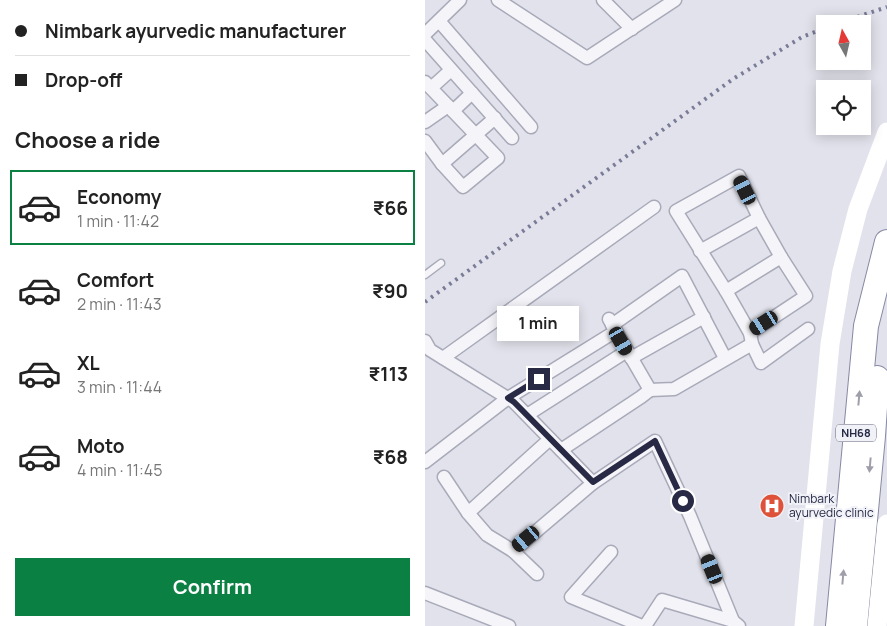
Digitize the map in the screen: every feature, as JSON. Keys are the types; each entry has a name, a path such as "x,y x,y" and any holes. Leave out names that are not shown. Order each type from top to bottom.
{"highway":[{"name":"NH68","path":"838,626 866,326 887,242"},
{"name":"NH68","path":"855,626 873,436 880,325 887,295"}],"street":[{"path":"425,34 460,0"},
{"path":"498,0 587,58 675,0"},
{"path":"603,0 632,29"},
{"path":"439,21 531,127"},
{"path":"425,40 512,138"},
{"path":"425,141 442,164 463,187 498,158 428,85 451,70"},
{"path":"425,122 472,94"},
{"path":"442,164 495,118"},
{"path":"805,626 830,344 842,271 858,209 887,132"},
{"path":"561,450 650,390 674,389 725,358 751,338 806,296 759,218 739,176 676,211 726,291 751,338 761,363 808,329"},
{"path":"443,358 654,206"},
{"path":"701,251 759,218"},
{"path":"726,291 781,257"},
{"path":"425,462 508,398 682,276 725,358"},
{"path":"527,415 629,354 704,317"},
{"path":"612,325 650,390"},
{"path":"425,341 430,350 508,398 593,482"},
{"path":"467,513 550,439"},
{"path":"513,551 593,482 655,441 690,516 736,624"},
{"path":"444,477 467,513 487,535 513,551 537,574"},
{"path":"877,626 887,524"},
{"path":"611,552 571,597 643,626 662,600 736,624"},
{"path":"425,593 509,626"}],"lane":[{"path":"425,275 441,263"}],"railway":[{"path":"863,15 887,7"},
{"path":"425,302 733,79 802,37 816,32"}],"place":[{"name":"Nimbark ayurvedic clinic","path":"772,506"}],"route":[{"path":"539,379 508,398 593,482 655,441 683,501"}]}
